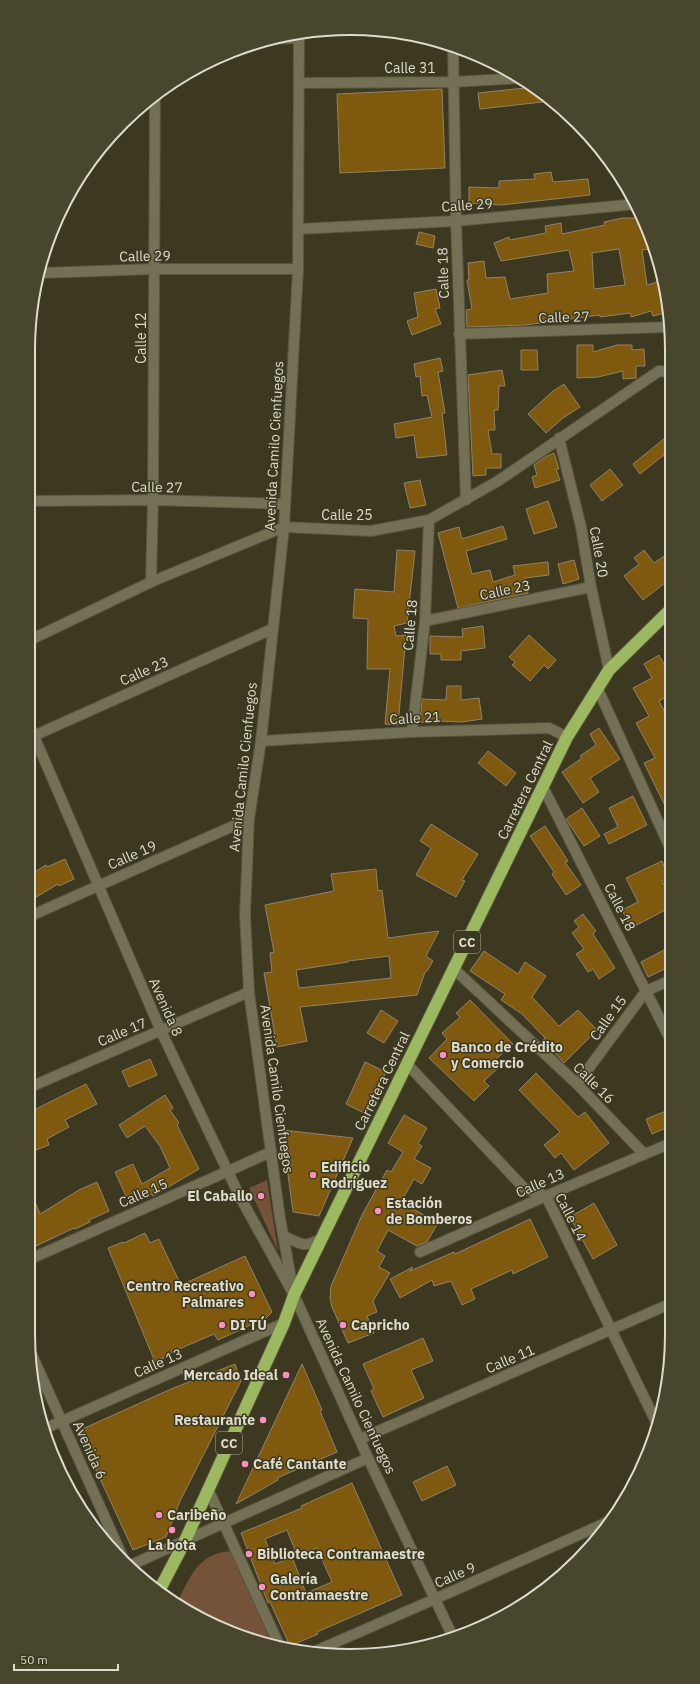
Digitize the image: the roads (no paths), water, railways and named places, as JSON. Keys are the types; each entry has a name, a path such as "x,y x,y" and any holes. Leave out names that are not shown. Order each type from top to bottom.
{"highway":[{"name":"Carretera Central","path":"161,1586 184,1543 284,1323 294,1295 568,737 609,670 665,615"}],"street":[{"name":"Avenida Camilo Cienfuegos","path":"299,39 298,269 284,527 261,741 249,820 245,915 249,992 271,1152 294,1295 368,1458 451,1632"},
{"name":"Calle 18","path":"453,53 452,82 459,334 466,500"},
{"name":"Calle 31","path":"300,83 452,82 510,79"},
{"name":"Calle 12","path":"151,582 155,269 155,102"},
{"name":"Calle 29","path":"299,229 456,221 630,205"},
{"name":"Calle 29","path":"45,273 155,269 298,269"},
{"name":"Calle 27","path":"459,334 664,327"},
{"name":"Calle 25","path":"35,638 151,582 284,527 371,531 429,520 498,481 659,371 665,372"},
{"name":"Calle 20","path":"559,438 581,527 591,587 609,670"},
{"name":"Calle 27","path":"35,501 153,500 285,504"},
{"name":"Calle 18","path":"412,732 425,622 429,520"},
{"name":"Calle 23","path":"425,622 591,587"},
{"name":"Calle 23","path":"35,735 272,629"},
{"path":"597,688 665,837"},
{"name":"Calle 21","path":"261,741 412,732 549,728 568,737"},
{"name":"Avenida 8","path":"35,746 99,885 161,1031 226,1171 294,1295"},
{"name":"Calle 18","path":"543,787 665,1029"},
{"name":"Calle 19","path":"35,915 99,885 249,820"},
{"name":"Calle 16","path":"454,968 577,1084 644,1154"},
{"name":"Calle 15","path":"577,1084 646,991 665,983"},
{"name":"Calle 17","path":"35,1085 249,992"},
{"name":"Calle 14","path":"407,1064 525,1189 546,1196 654,1417"},
{"name":"Calle 13","path":"420,1252 546,1196 665,1146"},
{"name":"Calle 15","path":"35,1257 271,1152"},
{"path":"284,1236 302,1244 310,1245 322,1238"},
{"name":"Calle 11","path":"360,1439 665,1306"},
{"name":"Calle 13","path":"49,1427 284,1323"},
{"name":"Avenida 6","path":"37,1366 119,1548"},
{"path":"135,1564 184,1543 347,1466 368,1458"},
{"path":"208,1489 277,1640"},
{"name":"Calle 9","path":"324,1647 601,1525"}],"place":[{"name":"Banco de Crédito y Comercio","path":"443,1055"},
{"name":"Edificio Rodríguez","path":"313,1175"},
{"name":"El Caballo","path":"261,1196"},
{"name":"Estación de Bomberos","path":"378,1211"},
{"name":"Centro Recreativo Palmares","path":"252,1294"},
{"name":"DI TÚ","path":"222,1325"},
{"name":"Capricho","path":"343,1325"},
{"name":"Mercado Ideal","path":"286,1375"},
{"name":"Restaurante","path":"263,1420"},
{"name":"Café Cantante","path":"245,1464"},
{"name":"Caribeño","path":"159,1515"},
{"name":"La bota","path":"172,1530"},
{"name":"Biblioteca Contramaestre","path":"249,1554"},
{"name":"Galería Contramaestre","path":"262,1587"}]}
